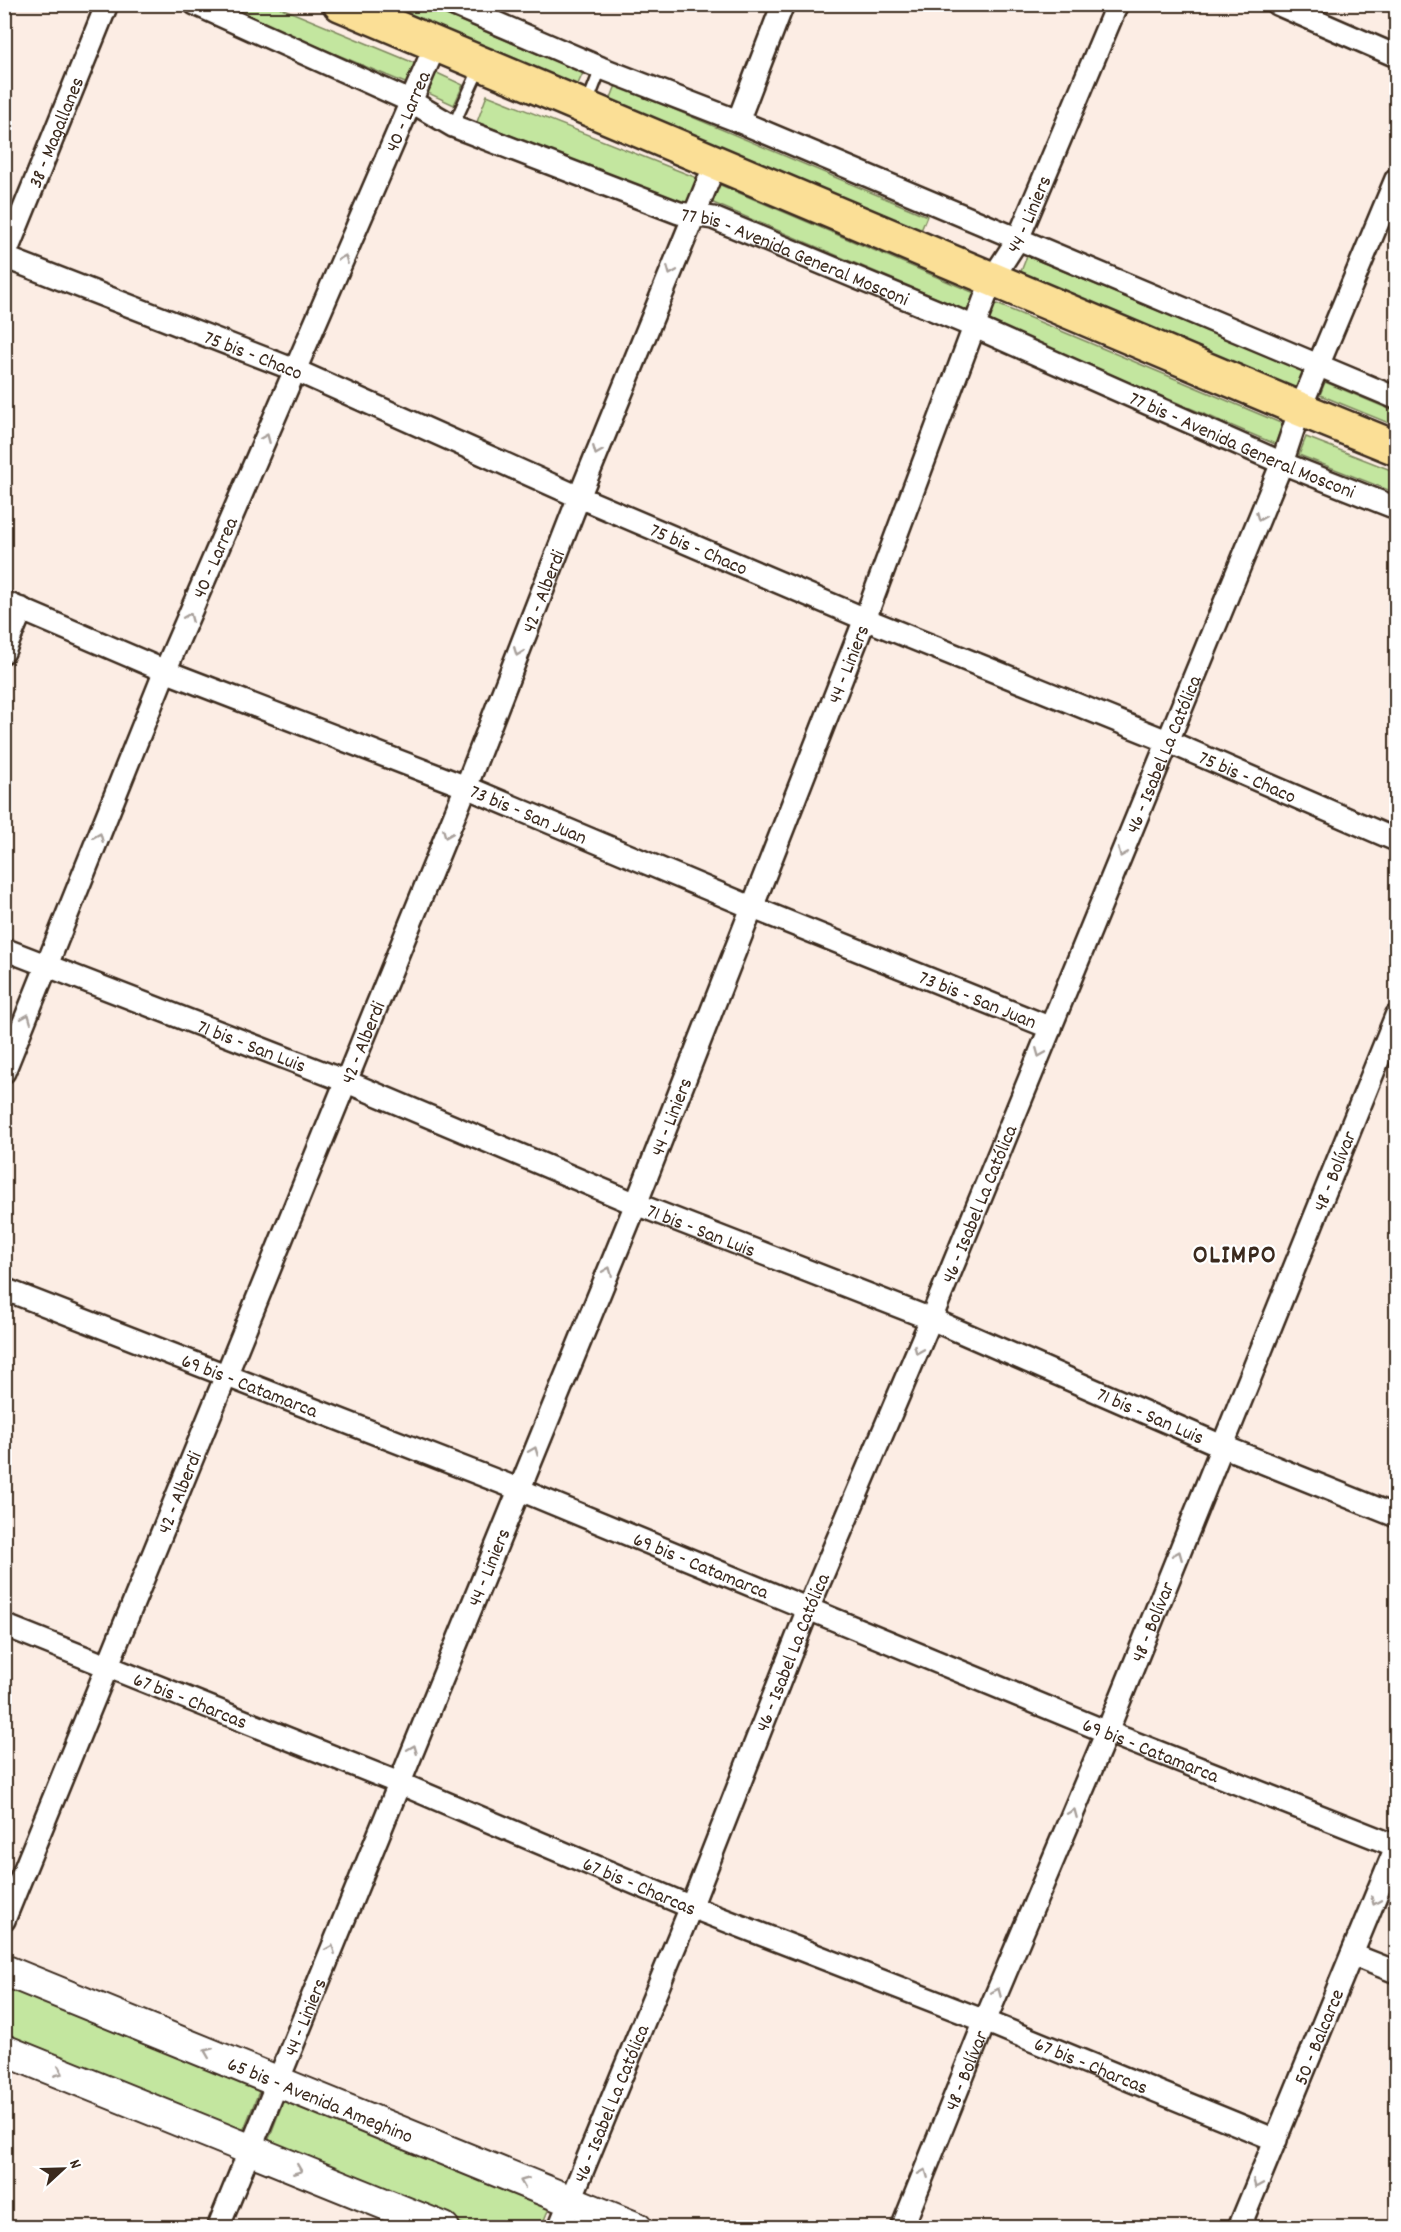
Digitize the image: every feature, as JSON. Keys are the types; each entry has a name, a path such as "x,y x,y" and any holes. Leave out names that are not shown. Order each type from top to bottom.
{"highway":[{"path":"340,4 382,18 435,46 586,107 1300,410 1396,448"}],"main road":[{"name":"65 bis - Avenida Ameghino","path":"4,1970 637,2228"},
{"path":"4,2050 444,2228"}],"street":[{"name":"38 - Magallanes","path":"5,257 107,4"},
{"name":"77 bis - Avenida General Mosconi","path":"195,4 412,102 453,126 679,213 693,217 713,218 975,327 1282,463 1396,508"},
{"path":"452,4 1396,398"},
{"path":"738,122 783,4"},
{"name":"44 - Liniers","path":"218,2228 636,1204 865,619 992,279 1018,239 1117,4"},
{"path":"1276,4 1396,56"},
{"name":"40 - Larrea","path":"4,1072 165,671 435,46"},
{"name":"42 - Alberdi","path":"4,1920 466,787 579,497 716,162"},
{"name":"46 - Isabel La Católica","path":"559,2228 691,1907 808,1609 1051,1028 1282,463 1300,410 1396,179"},
{"name":"75 bis - Chaco","path":"5,257 295,370 579,497 865,619 1167,741 1396,840"},
{"path":"4,652 13,605"},
{"name":"73 bis - San Juan","path":"13,605 165,671 466,787 751,907 1051,1028"},
{"name":"71 bis - San Luis","path":"4,949 345,1082 636,1204 931,1319 1222,1446 1396,1516"},
{"name":"48 - Bolívar","path":"902,2228 985,2021 1107,1732 1396,1016"},
{"name":"69 bis - Catamarca","path":"4,1289 518,1489 1107,1732 1396,1846"},
{"name":"67 bis - Charcas","path":"4,1625 399,1783 691,1907 985,2021 1276,2140"},
{"name":"50 - Balcarce","path":"1239,2228 1396,1846"},
{"path":"1353,1955 1396,1972"}],"lane":[{"path":"453,126 481,65"},
{"path":"586,107 601,68"}],"green space":[{"path":"218,5 274,5 419,65 410,85"},
{"path":"394,5 423,5 583,73 577,86 393,8"},
{"path":"435,72 463,85 454,105 426,92"},
{"path":"616,85 927,216 920,233 609,103"},
{"path":"487,95 697,178 686,205 477,122"},
{"path":"718,184 977,294 970,312 711,202"},
{"path":"1027,256 1305,372 1297,390 1020,274"},
{"path":"992,302 1283,424 1275,444 984,321"},
{"path":"1325,382 1396,412 1396,426 1320,395"},
{"path":"1306,437 1396,472 1396,493 1299,455"},
{"path":"4,1984 260,2089 241,2136 5,2039"},
{"path":"285,2097 550,2206 541,2227 470,2227 267,2144"}],"district":[{"name":"OLIMPO","path":"1235,1253"}]}
